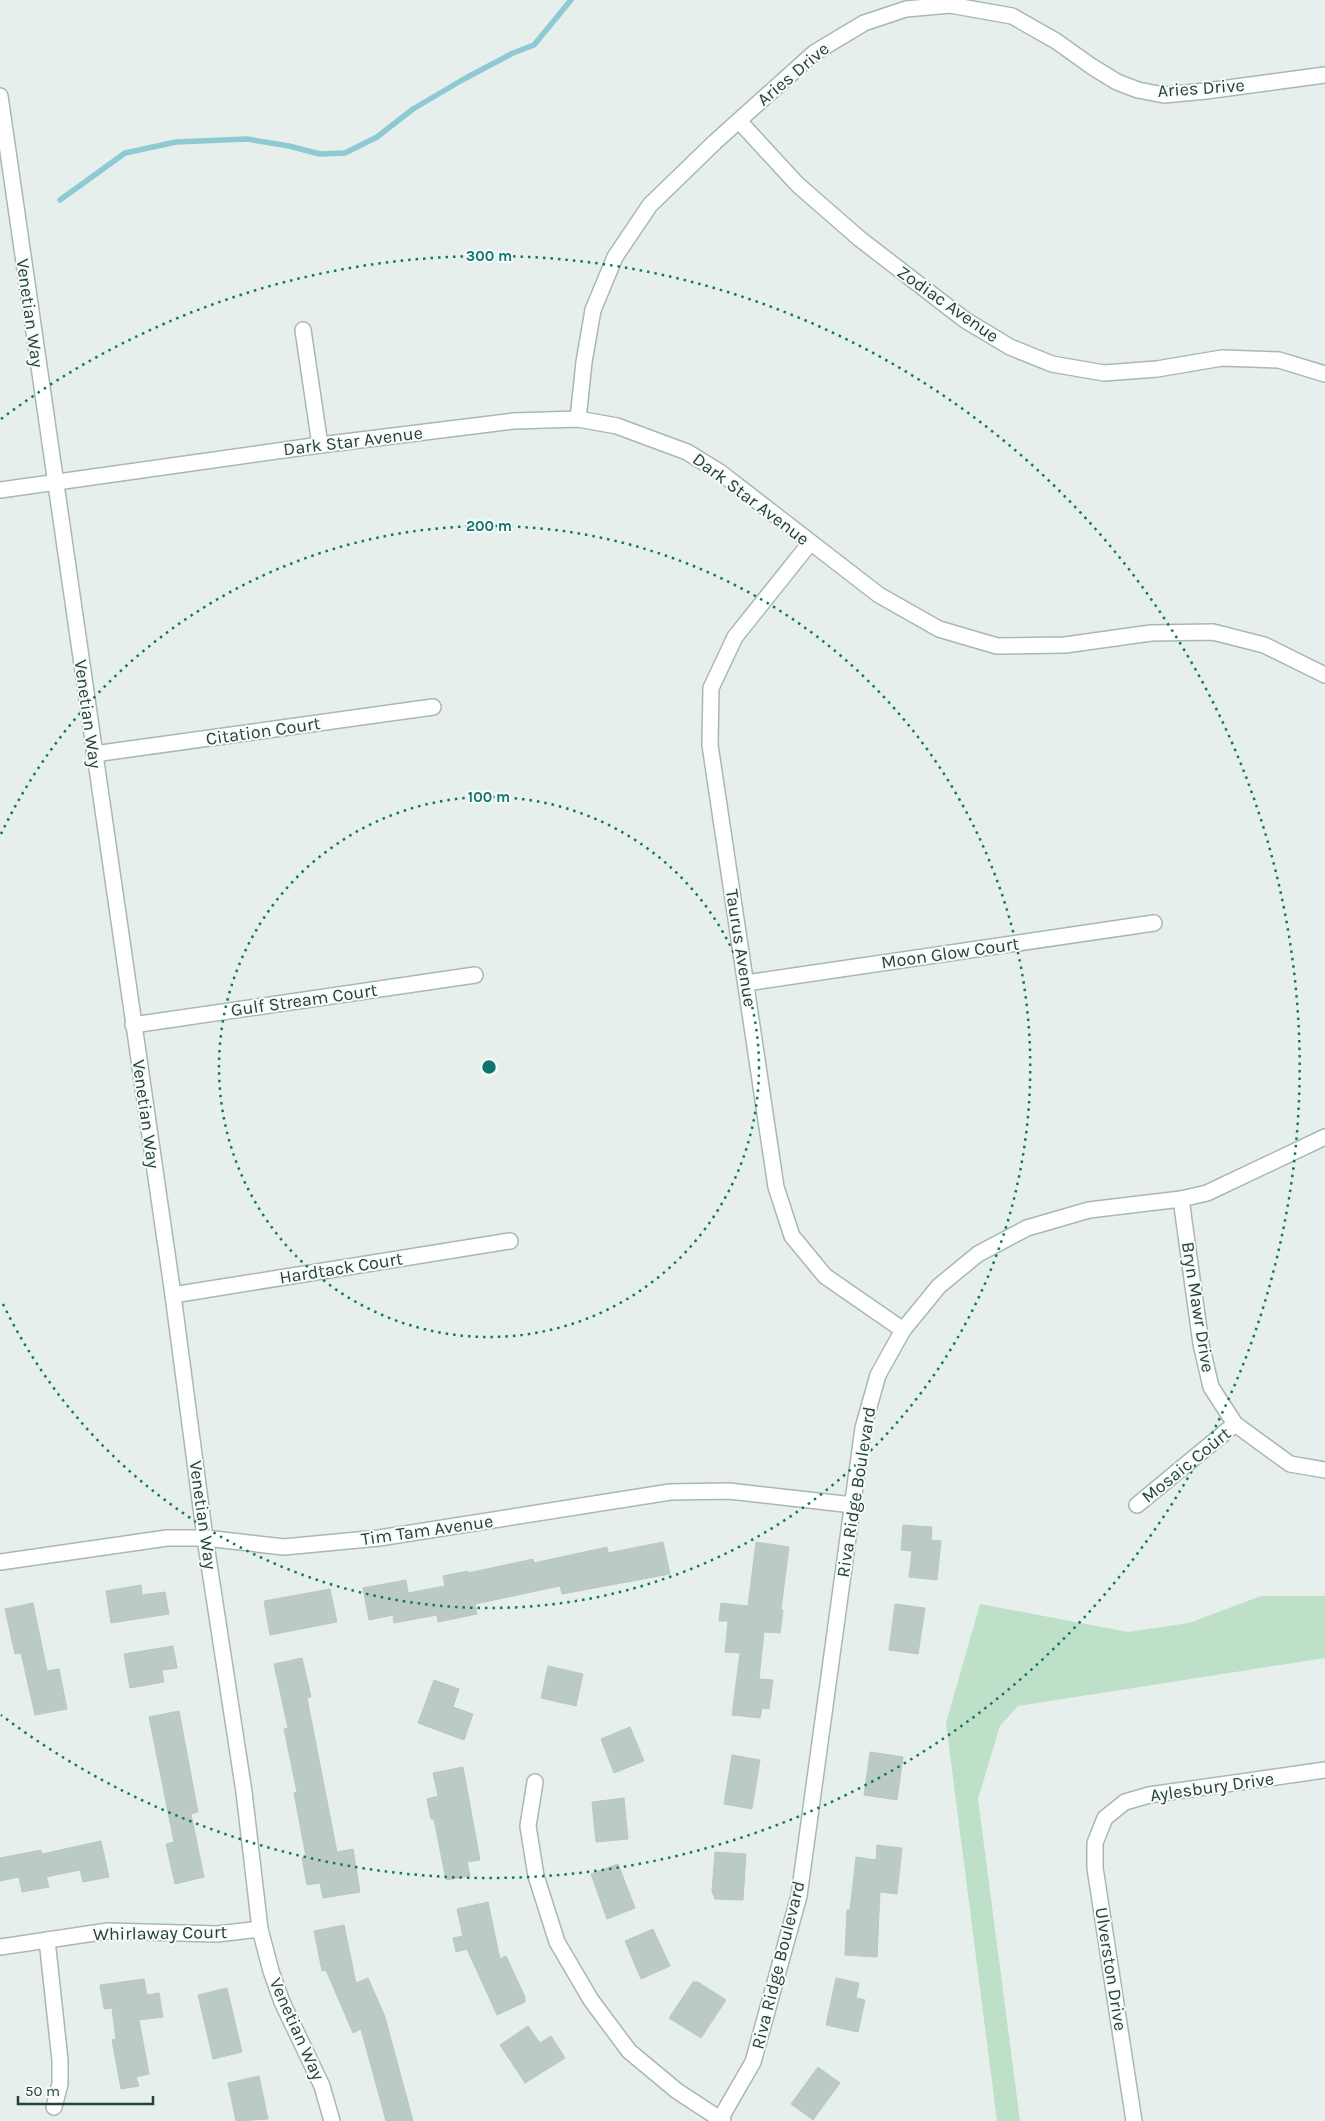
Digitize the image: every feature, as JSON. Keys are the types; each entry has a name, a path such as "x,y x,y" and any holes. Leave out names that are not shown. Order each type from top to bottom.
{"street":[{"name":"Aries Drive","path":"578,419 584,362 594,310 615,256 650,205 814,53 864,23 906,9 950,5 1012,16 1056,41 1117,82 1138,90 1164,95 1325,74"},
{"name":"Venetian Way","path":"0,96 54,483 172,1295 205,1538 244,1792 260,1929 271,1971 282,2002 322,2086 332,2121"},
{"name":"Zodiac Avenue","path":"739,121 798,185 860,240 965,320 1010,348 1052,364 1104,373 1156,369 1222,358 1279,360 1325,374"},
{"path":"303,330 320,445"},
{"name":"Dark Star Avenue","path":"0,490 320,445 514,421 578,419 617,426 687,452 721,473 879,595 939,629 997,646 1065,645 1150,633 1213,632 1264,645 1325,674"},
{"name":"Taurus Avenue","path":"810,543 735,637 711,688 710,745 776,1187 792,1236 825,1276 903,1330"},
{"name":"Citation Court","path":"94,754 432,707"},
{"name":"Moon Glow Court","path":"746,983 1154,923"},
{"name":"Gulf Stream Court","path":"133,1025 475,975"},
{"name":"Riva Ridge Boulevard","path":"721,2120 753,2062 799,1896 863,1428 878,1375 903,1330 939,1286 978,1254 1027,1228 1089,1210 1181,1199 1207,1193 1325,1137"},
{"name":"Bryn Mawr Drive","path":"1181,1199 1201,1344 1211,1387 1235,1424 1290,1464 1325,1470"},
{"name":"Hardtack Court","path":"172,1295 510,1241"},
{"name":"Mosaic Court","path":"1137,1505 1235,1424"},
{"name":"Tim Tam Avenue","path":"0,1562 167,1538 205,1538 284,1547 379,1538 670,1492 728,1491 853,1505"},
{"name":"Aylesbury Drive","path":"1105,1818 1125,1802 1149,1795 1325,1770"},
{"path":"535,1782 528,1826 536,1876 557,1942 590,2000 629,2051 677,2091 721,2120"},
{"name":"Ulverston Drive","path":"1105,1818 1095,1843 1095,1868 1134,2121"},
{"name":"Whirlaway Court","path":"0,1947 108,1931 218,1934 260,1929"},
{"path":"47,1940 60,2060 60,2084 54,2107"}],"green space":[{"path":"1261,1596 1325,1596 1325,1658 1018,1706 1000,1726 978,1799 1020,2121 997,2121 946,1723 980,1604 1128,1632 1189,1623"}],"building":[{"path":"903,1525 932,1527 931,1540 941,1541 937,1580 909,1577 912,1551 901,1550"},
{"path":"663,1542 670,1574 562,1594 560,1586 475,1604 477,1614 438,1622 437,1615 394,1623 393,1615 369,1620 363,1588 406,1580 408,1593 445,1586 443,1576 468,1571 468,1573 533,1559 534,1563 607,1547 608,1553"},
{"path":"756,1542 789,1547 781,1609 783,1610 780,1633 764,1632 759,1679 773,1680 769,1709 762,1708 760,1718 732,1715 740,1653 725,1652 728,1621 719,1621 721,1603 748,1606"},
{"path":"141,1585 142,1595 165,1592 169,1614 111,1623 106,1591"},
{"path":"330,1589 337,1622 270,1635 264,1601"},
{"path":"33,1603 47,1671 59,1669 67,1709 35,1715 21,1653 15,1654 5,1609"},
{"path":"895,1604 925,1608 918,1654 889,1650"},
{"path":"173,1646 177,1668 162,1670 164,1682 130,1688 124,1654"},
{"path":"302,1658 311,1697 307,1698 337,1852 353,1849 360,1892 323,1898 320,1883 307,1885 302,1858 306,1857 294,1793 297,1792 284,1729 288,1728 274,1664"},
{"path":"548,1666 583,1674 576,1706 541,1698"},
{"path":"434,1680 459,1689 453,1707 473,1714 464,1740 418,1723"},
{"path":"179,1711 198,1812 191,1814 204,1877 175,1884 166,1844 174,1842 149,1717"},
{"path":"630,1727 644,1761 614,1773 601,1739"},
{"path":"870,1752 903,1757 897,1800 864,1795"},
{"path":"732,1755 760,1760 752,1809 724,1804"},
{"path":"463,1767 480,1860 467,1862 470,1876 446,1880 434,1819 431,1819 427,1799 438,1796 433,1773"},
{"path":"624,1798 628,1839 596,1842 592,1802"},
{"path":"101,1841 109,1877 83,1882 80,1870 46,1877 49,1887 22,1892 19,1877 0,1881 0,1858 41,1850 42,1854"},
{"path":"877,1845 902,1848 897,1894 880,1892 877,1957 845,1955 847,1910 850,1910 856,1857 876,1860"},
{"path":"715,1852 746,1854 743,1900 715,1899 712,1891"},
{"path":"618,1864 635,1908 607,1919 591,1874"},
{"path":"488,1902 500,1959 506,1956 525,1997 525,2002 497,2015 467,1949 456,1952 453,1938 463,1936 457,1909"},
{"path":"344,1925 356,1983 368,1978 385,2017 413,2121 386,2121 361,2029 353,2033 326,1970 322,1971 314,1931"},
{"path":"653,1929 670,1966 641,1979 625,1941"},
{"path":"836,1978 859,1983 856,1998 865,2000 858,2032 826,2025"},
{"path":"144,1979 147,1995 159,1993 163,2017 139,2020 149,2074 136,2077 139,2086 121,2089 112,2040 116,2039 112,2008 104,2009 100,1985"},
{"path":"693,1982 698,1982 726,2000 701,2038 669,2018"},
{"path":"227,1988 242,2052 213,2059 198,1995"},
{"path":"528,2026 540,2043 551,2036 565,2058 525,2083 500,2045"},
{"path":"818,2067 840,2083 813,2120 791,2104"},
{"path":"259,2076 268,2119 236,2121 228,2083"}],"waterway":[{"path":"60,200 125,153 176,142 247,139 289,146 320,154 345,153 377,137 413,109 464,79 513,53 534,45 571,0"}]}
